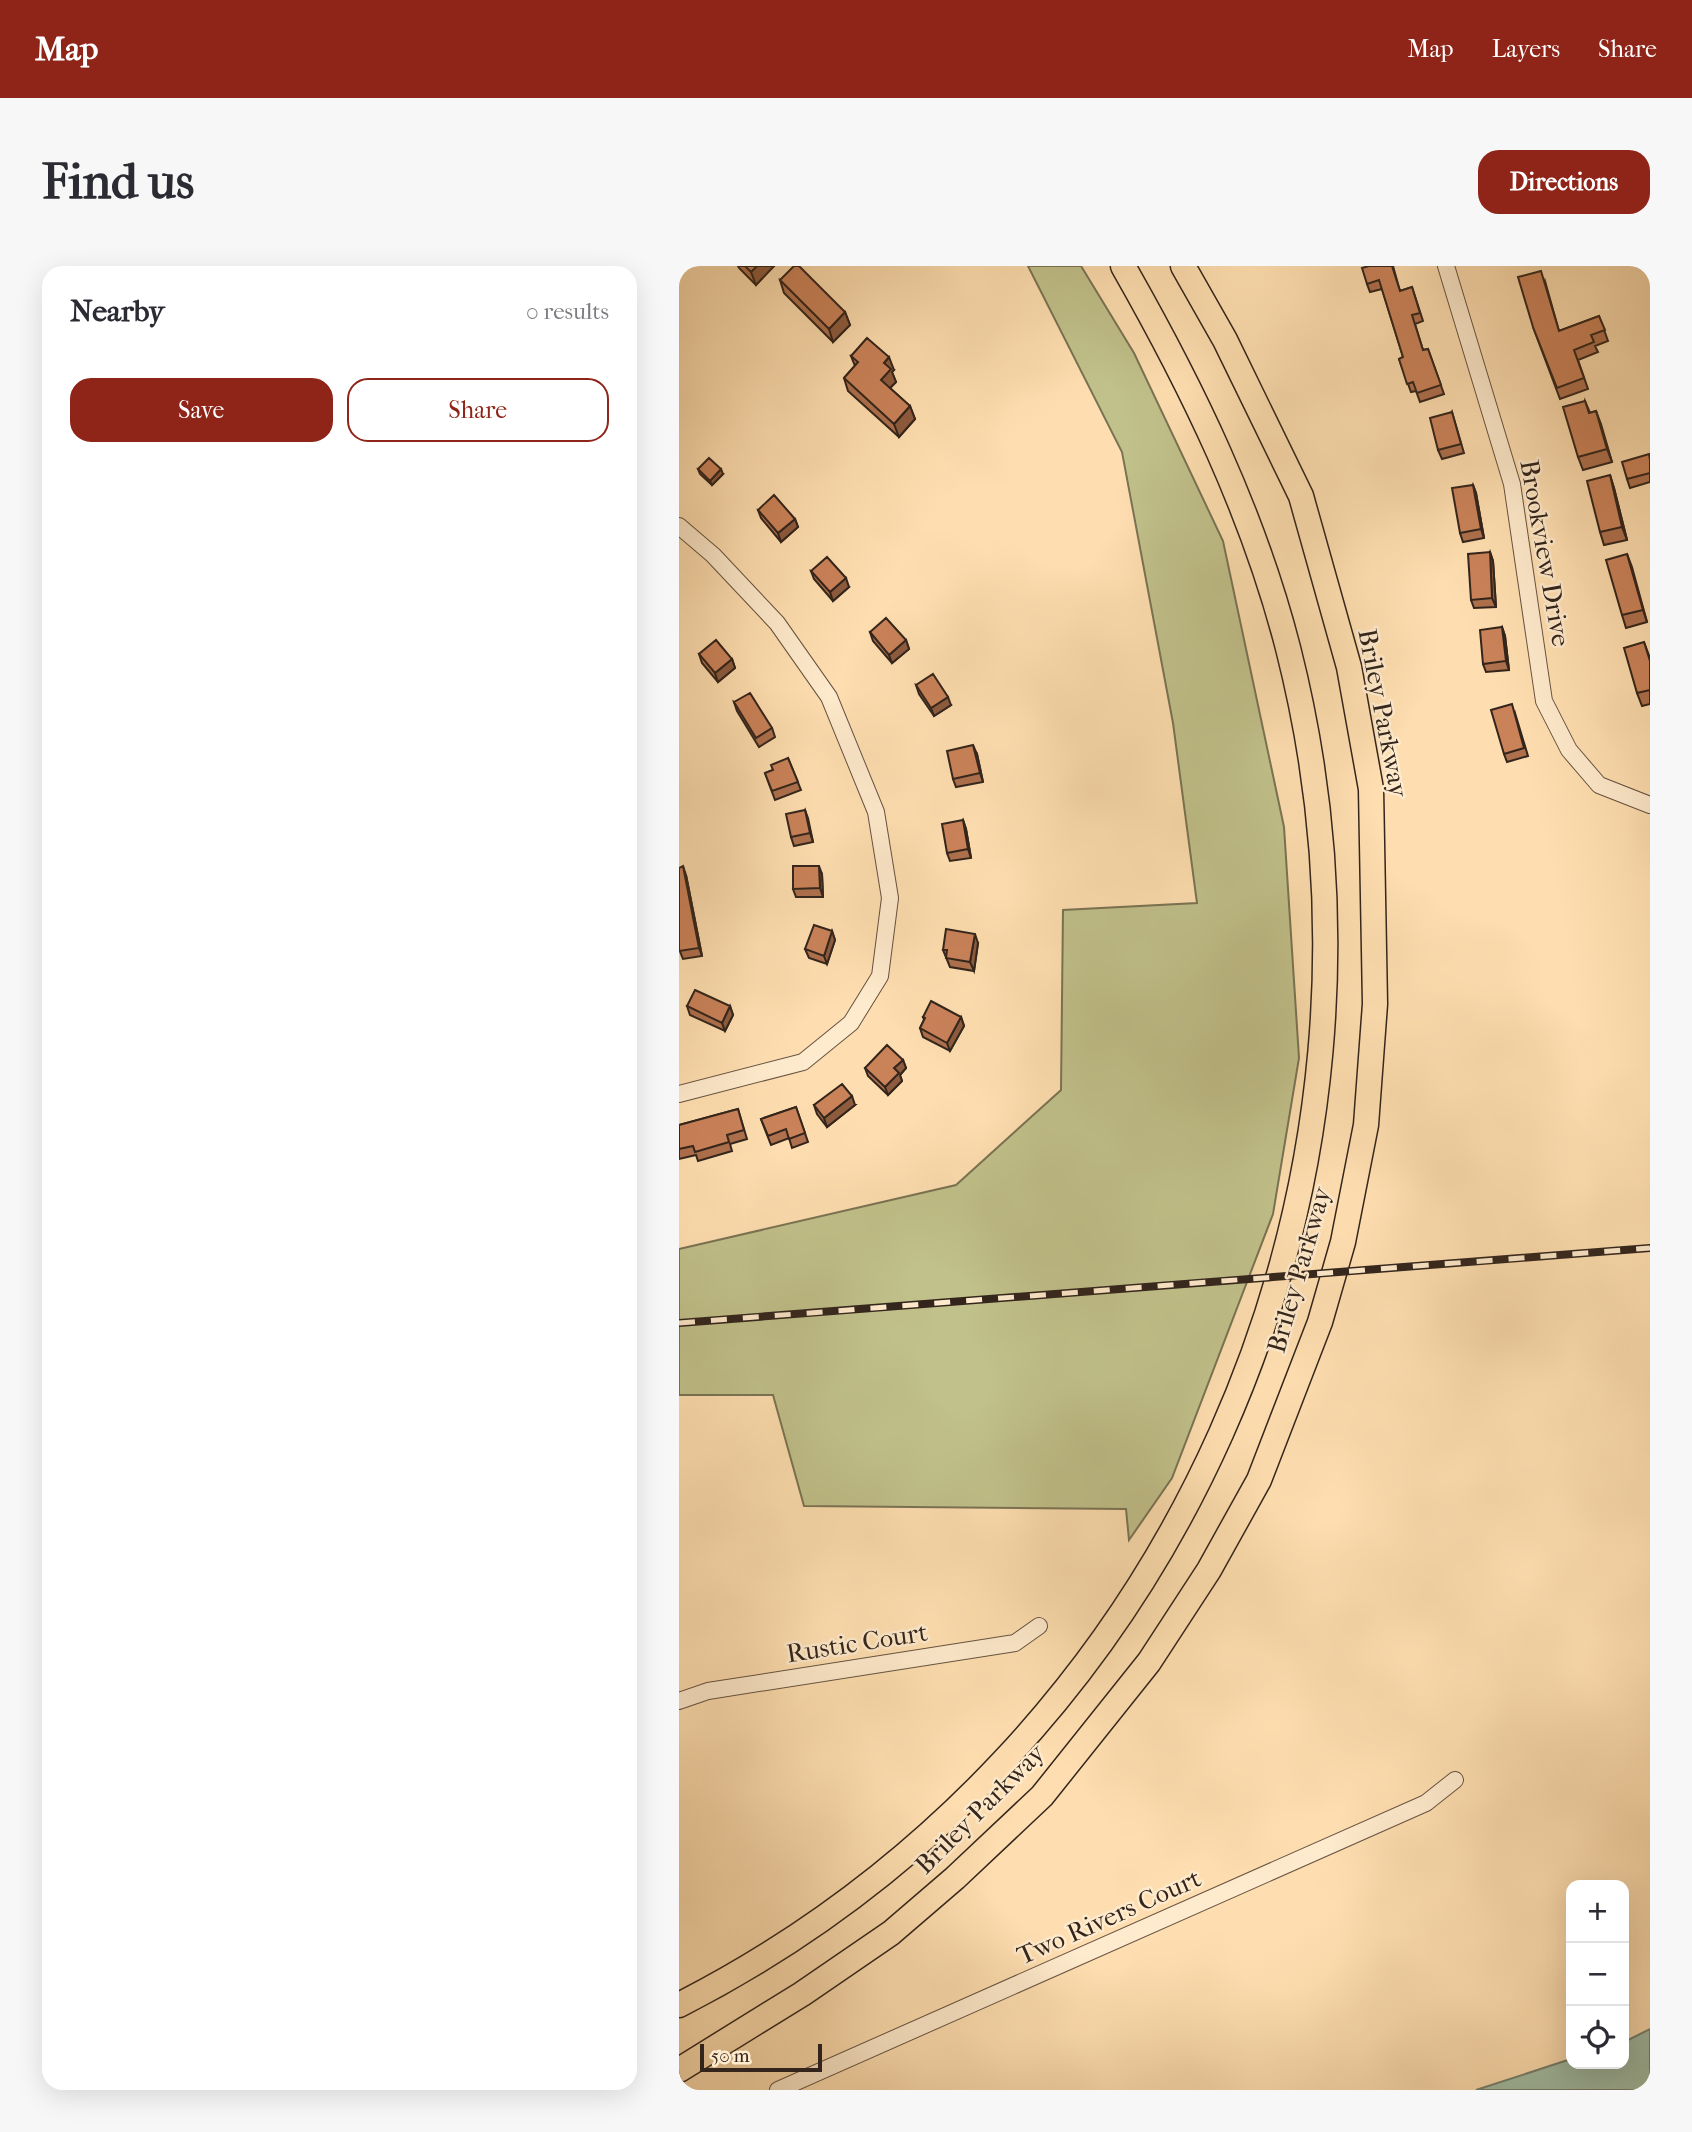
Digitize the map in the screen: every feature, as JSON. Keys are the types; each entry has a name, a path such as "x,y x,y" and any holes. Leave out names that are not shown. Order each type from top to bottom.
{"highway":[{"name":"Briley Parkway","path":"679,2005 744,1972 907,1856 956,1810 1040,1721 1108,1635 1168,1540 1220,1437 1261,1339 1289,1243 1310,1145 1325,970 1325,881 1315,787 1288,649 1246,511 1173,354 1123,266"},
{"name":"Briley Parkway","path":"679,2070 802,1994 891,1933 955,1878 1042,1796 1149,1662 1209,1570 1259,1480 1320,1322 1339,1255 1366,1125 1375,1004 1371,789 1349,667 1301,496 1225,340 1183,266"}],"street":[{"name":"Brookview Drive","path":"1446,266 1512,484 1544,701 1569,750 1599,785 1650,805"},
{"path":"679,526 713,555 777,623 829,696 876,812 890,898 880,976 851,1023 803,1062 679,1094"},
{"name":"Rustic Court","path":"679,1701 708,1690 1015,1643 1039,1626"},
{"name":"Two Rivers Court","path":"778,2090 1426,1803 1455,1780"}],"green space":[{"path":"1028,266 1081,266 1134,353 1223,541 1284,827 1299,1058 1273,1214 1172,1478 1129,1540 1126,1509 804,1506 773,1395 679,1395 679,1249 956,1185 1061,1090 1063,910 1197,903 1173,723 1122,452"}],"shaded area":[{"path":"1650,2029 1650,2090 1476,2090 1566,2061 1566,2069 1629,2069 1629,2040"}],"building":[{"path":"745,266 757,266 751,272"},
{"path":"794,266 799,266 845,312 829,329 780,280"},
{"path":"1392,266 1400,291 1412,287 1420,313 1412,315 1423,350 1428,349 1441,385 1417,393 1413,382 1407,384 1399,359 1403,357 1379,280 1367,284 1362,268"},
{"path":"1541,271 1559,331 1599,316 1605,330 1591,335 1594,342 1574,350 1584,378 1557,388 1533,327 1518,277"},
{"path":"867,338 889,357 884,363 891,369 881,380 910,406 894,424 844,378 858,362 851,356"},
{"path":"1585,401 1589,413 1596,411 1607,449 1578,457 1563,407"},
{"path":"1452,412 1461,444 1438,450 1430,418"},
{"path":"1649,454 1650,473 1627,479 1622,462"},
{"path":"709,458 721,469 710,481 698,469"},
{"path":"1610,475 1622,527 1600,532 1587,481"},
{"path":"1473,485 1481,529 1460,533 1452,488"},
{"path":"774,495 795,519 778,533 758,510"},
{"path":"1490,552 1492,598 1471,600 1468,554"},
{"path":"1627,554 1643,610 1622,615 1606,560"},
{"path":"827,557 846,578 830,592 811,571"},
{"path":"886,618 906,640 889,655 870,632"},
{"path":"1502,627 1506,661 1483,664 1480,630"},
{"path":"716,640 732,659 715,673 699,654"},
{"path":"1644,642 1650,661 1650,690 1637,693 1624,648"},
{"path":"933,674 948,697 931,708 916,685"},
{"path":"750,693 772,728 756,738 734,702"},
{"path":"1512,704 1524,748 1504,754 1491,710"},
{"path":"973,745 980,773 953,779 947,751"},
{"path":"788,758 798,782 772,791 765,773 773,770 771,765"},
{"path":"805,810 810,833 791,837 786,814"},
{"path":"963,820 968,849 947,853 942,824"},
{"path":"683,866 699,948 679,951 679,868"},
{"path":"793,866 819,866 820,888 793,889"},
{"path":"814,925 832,931 824,956 805,949"},
{"path":"946,929 975,934 970,962 946,958 947,950 943,950"},
{"path":"695,990 730,1006 722,1023 687,1006"},
{"path":"931,1001 961,1017 947,1043 920,1028"},
{"path":"887,1045 903,1060 894,1068 899,1073 885,1087 865,1068"},
{"path":"842,1084 852,1096 824,1118 814,1105"},
{"path":"796,1107 805,1133 789,1139 786,1129 768,1136 761,1119"},
{"path":"738,1109 744,1130 727,1135 729,1142 695,1152 693,1146 679,1149 679,1125"}],"railway":[{"path":"679,1323 1650,1248"}]}
